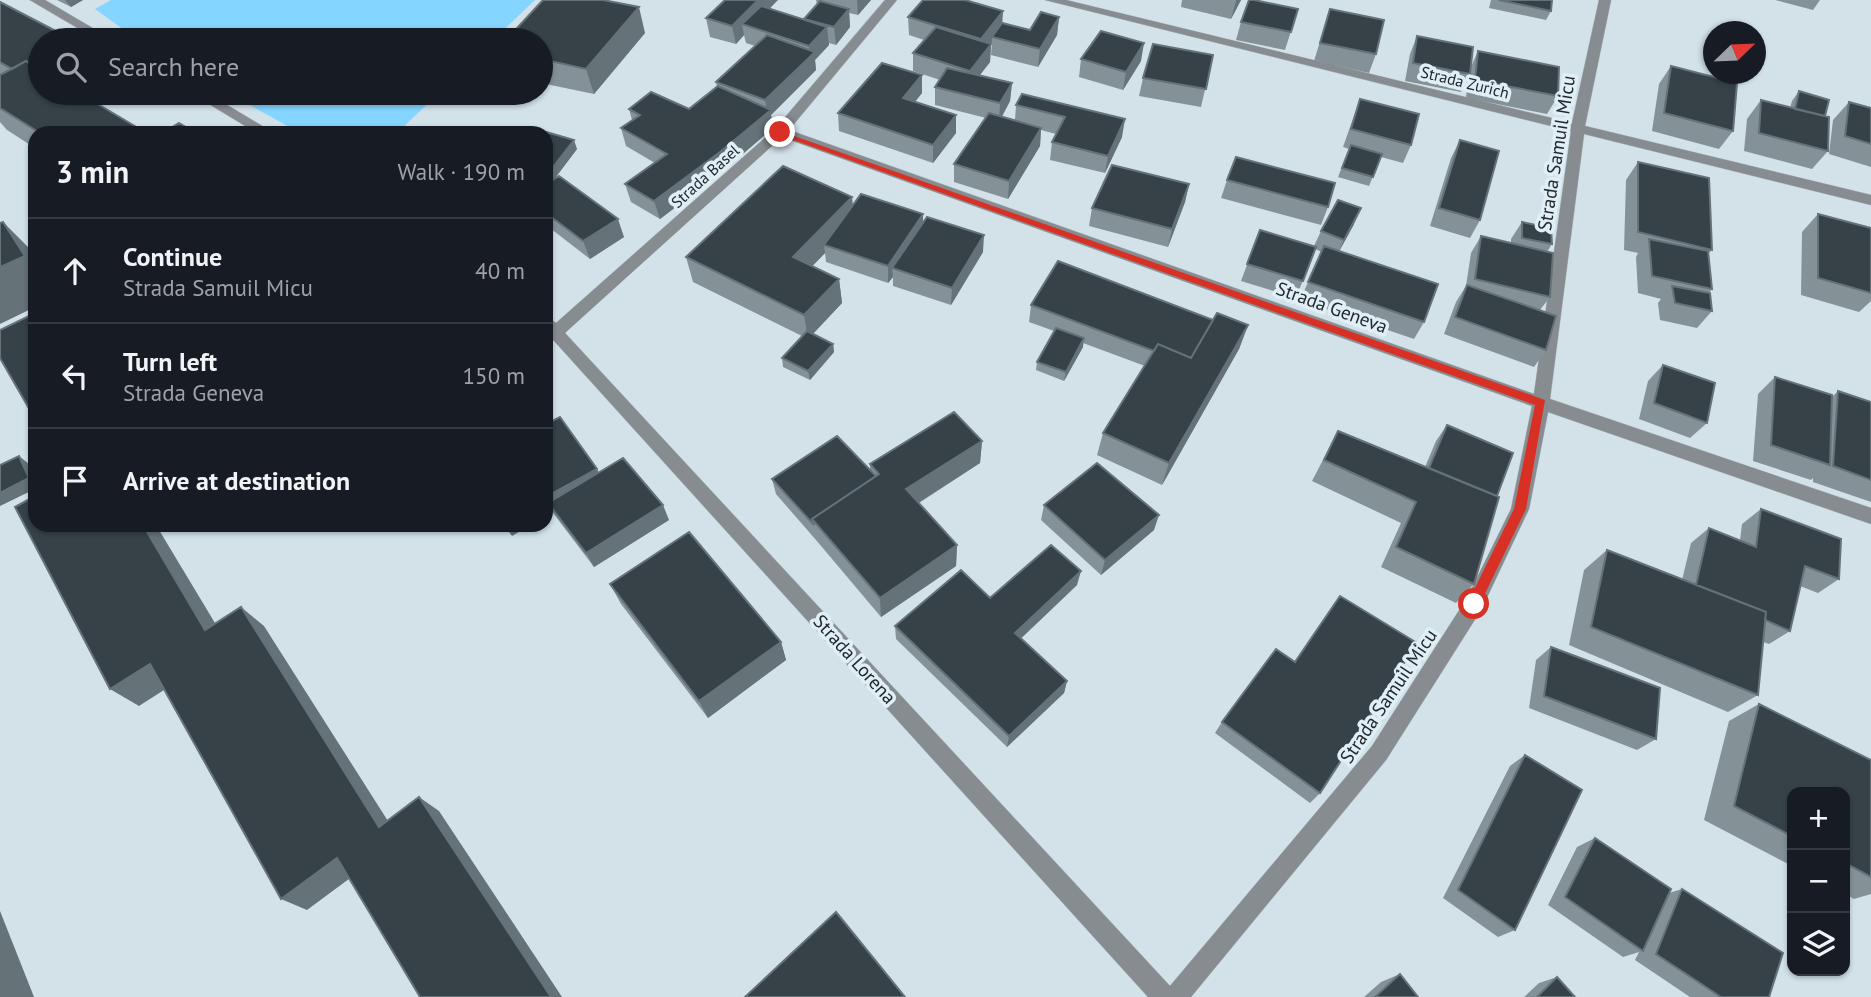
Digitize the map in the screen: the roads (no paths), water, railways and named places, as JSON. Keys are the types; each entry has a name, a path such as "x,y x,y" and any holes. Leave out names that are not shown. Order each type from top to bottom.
{"street":[{"path":"36,0 86,28"},
{"name":"Strada Basel","path":"553,325 780,132 891,0"},
{"name":"Strada Zurich","path":"1051,0 1871,201"},
{"name":"Strada Samuil Micu","path":"1176,997 1379,753 1474,604 1520,509 1541,403 1578,128 1605,0"},
{"path":"219,105 255,126"},
{"name":"Strada Geneva","path":"780,132 1541,403 1871,516"},
{"name":"Strada Lorena","path":"553,329 1164,997"}]}
